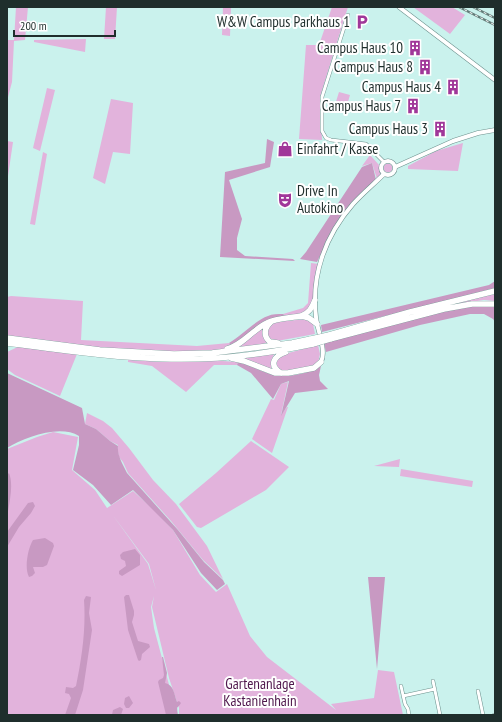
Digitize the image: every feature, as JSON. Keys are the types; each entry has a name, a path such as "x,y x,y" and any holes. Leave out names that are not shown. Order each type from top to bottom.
{"highway":[{"path":"329,337 410,312 495,291"},
{"path":"302,316 310,310 315,300"},
{"path":"7,343 138,358 172,359 225,357 292,346 444,309 472,304 495,304"},
{"path":"212,353 230,348 240,343 268,322 302,316 309,318 317,324"},
{"path":"273,321 267,325 266,328 265,333 268,340 273,342 287,342 292,346"},
{"path":"7,338 100,350 138,353 212,353 292,346"},
{"path":"281,373 273,365 274,361 280,354 289,351 292,346"},
{"path":"225,357 244,361 275,373 314,368 321,362"}],"main road":[{"path":"398,7 495,80"},
{"path":"384,174 391,175 394,172 395,167 439,147 468,136 495,130"},
{"path":"384,174 381,168 384,162 391,162 395,167"},
{"path":"321,362 323,354 317,324 315,300 319,264 332,234 353,205 384,174"}],"street":[{"path":"348,15 322,97 322,131 326,138 331,140 366,144 384,162"},
{"path":"433,681 440,715"},
{"path":"401,686 409,715"},
{"path":"403,696 435,689"},
{"path":"478,691 483,715"}],"green space":[{"path":"16,7 28,7 25,40 14,41 12,82 7,101 7,40 14,40"},
{"path":"106,7 117,7 115,39 104,39"},
{"path":"223,7 231,7 230,36 222,35"},
{"path":"332,7 348,7 320,97 322,140 299,139 306,45 319,45"},
{"path":"413,7 452,7 465,15 450,34"},
{"path":"86,39 85,52 34,42 34,40"},
{"path":"47,88 55,90 40,151 33,148"},
{"path":"339,92 350,95 345,112 334,108"},
{"path":"111,99 133,103 130,154 113,152 105,184 93,178"},
{"path":"7,141 13,142 7,183"},
{"path":"463,143 458,171 408,169 408,166 436,151"},
{"path":"43,152 47,154 35,225 30,224"},
{"path":"370,155 380,166 381,175 377,179 372,163 362,166"},
{"path":"388,163 393,168 388,173 383,168"},
{"path":"311,263 319,264 315,300 310,310 288,318 283,314 303,308 308,303"},
{"path":"495,294 495,301 484,300 449,305"},
{"path":"11,296 83,301 81,340 197,346 229,343 233,347 222,350 138,353 7,338 7,297"},
{"path":"307,319 313,324 315,334 277,341 269,338 266,332 269,326 275,322"},
{"path":"263,327 263,336 268,342 261,345 233,349"},
{"path":"22,345 77,354 60,396 15,375 7,369 7,352"},
{"path":"318,345 320,354 318,363 312,367 282,371 277,368 276,360 281,355"},
{"path":"275,353 271,362 272,371 244,359 250,356"},
{"path":"128,360 164,362 238,362 237,365 214,365 186,392 152,366 128,362"},
{"path":"288,382 281,415 288,407 272,453 252,439 271,399 274,400 281,384"},
{"path":"87,413 103,421 112,428 153,480 176,504 207,546 223,579 203,560 171,521 128,473 119,457 118,445 110,441 96,429 85,424"},
{"name":"Gartenanlage Kastanienhain","path":"53,432 78,437 72,470 95,490 107,508 133,491 173,530 200,575 216,592 227,584 250,636 267,657 336,710 331,704 374,698 378,670 394,672 403,715 179,715 179,708 169,678 152,607 154,596 151,607 154,628 177,715 7,715 7,449","holes":["112,514 149,564 156,590 148,564"]},
{"path":"251,441 289,467 266,490 201,528 197,527 179,504"},
{"path":"400,459 399,467 374,466"},
{"path":"401,469 473,481 472,487 400,476"}],"shaded area":[{"path":"267,139 274,142 270,167 229,180 242,219 237,238 237,250 245,256 293,259 295,261 220,257 225,172 265,163"},
{"path":"372,163 376,180 350,206 337,222 317,262 300,259 362,167"},
{"path":"495,281 495,288 322,332 321,325 489,285"},
{"path":"470,307 495,307 495,322 493,319 484,314 470,314 420,325 326,352 324,343 432,314"},
{"path":"283,314 288,318 273,321 233,347 229,343 263,318 271,315"},
{"path":"238,362 270,374 282,376 296,375 321,366 319,375 320,381 328,389 295,393 281,416 289,381 281,384 273,399 251,373 237,365"},
{"path":"7,373 82,408 85,424 96,429 118,446 119,457 127,473 225,584 217,590 201,573 173,530 133,490 111,505 93,485 73,470 79,445 79,436 62,431 43,433 23,440 7,448"},
{"path":"9,473 11,489 7,517 7,475"},
{"path":"33,502 35,506 31,513 19,527 7,547 7,532 28,503"},
{"path":"45,538 53,543 54,546 47,565 43,567 33,567 35,573 29,577 27,563 31,544 33,540"},
{"path":"135,549 140,555 140,565 122,576 119,574 119,571 126,566 125,561 121,559 120,555 123,552"},
{"path":"368,577 385,577 377,669"},
{"path":"129,595 134,611 132,622 138,641 149,644 150,647 142,654 141,660 139,661 128,630 124,597"},
{"path":"86,596 91,597 89,613 92,630 83,690 75,715 65,715 71,698 69,694 65,693 66,687 73,688 76,686 80,664 84,632 84,600"},
{"path":"162,657 167,673 165,683 172,688 177,702 179,701 181,703 177,708 178,715 166,715 158,682 164,675"},
{"path":"129,696 133,703 129,708 126,708 124,704 125,698"},
{"path":"120,707 123,709 121,715 112,715 113,710"}],"railway":[{"path":"459,7 495,25"},
{"path":"473,7 495,18"}],"place":[{"name":"W&W Campus Parkhaus 1","path":"362,22"},
{"name":"Campus Haus 10","path":"415,48"},
{"name":"Campus Haus 8","path":"425,67"},
{"name":"Campus Haus 4","path":"453,87"},
{"name":"Campus Haus 7","path":"413,106"},
{"name":"Campus Haus 3","path":"440,129"},
{"name":"Einfahrt / Kasse","path":"285,149"},
{"name":"Drive In Autokino","path":"285,200"}]}
